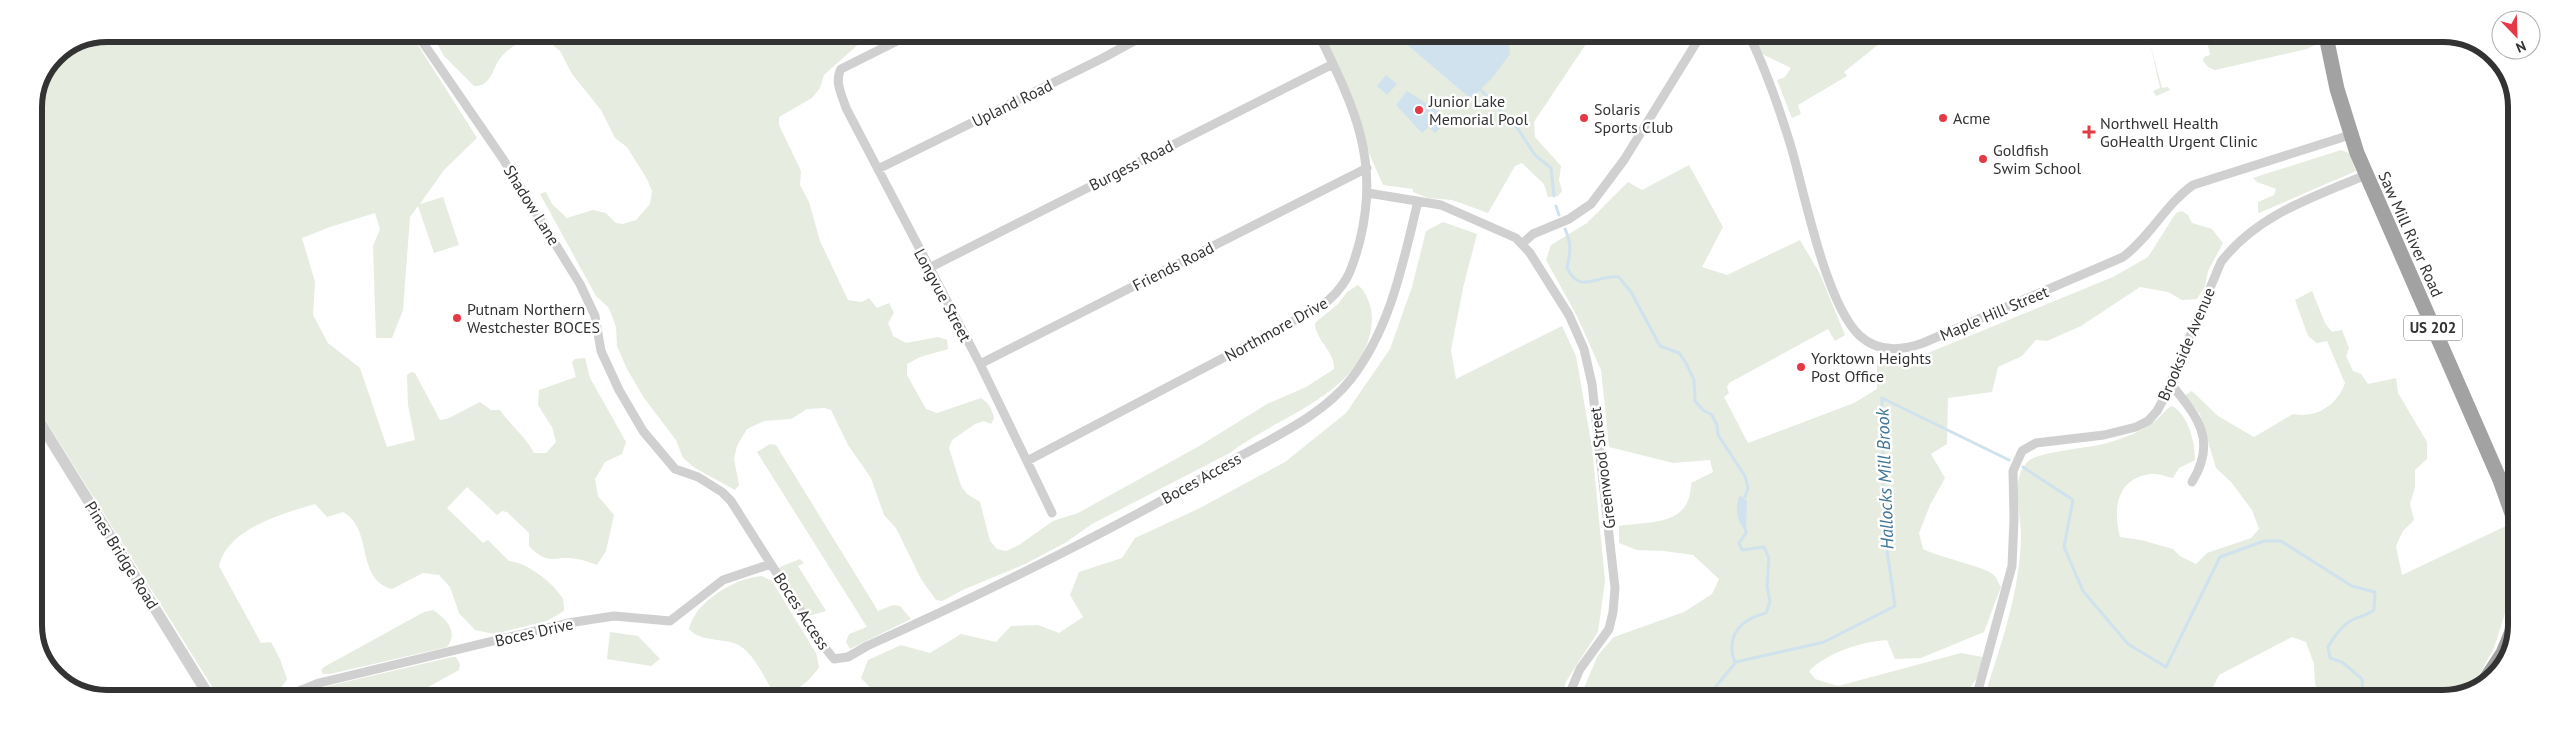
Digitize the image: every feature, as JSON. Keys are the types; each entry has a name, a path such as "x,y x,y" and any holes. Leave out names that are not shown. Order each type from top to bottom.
{"highway":[{"name":"Saw Mill River Road","path":"2327,42 2350,135 2500,480 2508,502"}],"street":[{"name":"Shadow Lane","path":"423,42 503,159 580,284 595,316 601,351 619,390 643,431 675,469 698,477 726,496 771,564"},
{"name":"Longvue Street","path":"895,42 841,69 838,76 846,108 980,364 1052,513"},
{"name":"Upland Road","path":"878,169 1132,42"},
{"name":"Northmore Drive","path":"1028,461 1320,307 1338,294 1356,256 1365,218 1368,193 1367,168 1359,128 1322,42"},
{"path":"1368,193 1435,203 1523,243 1533,234 1569,219 1591,204 1624,160 1696,42"},
{"name":"Maple Hill Street","path":"1751,42 1776,98 1827,274 1838,304 1849,324 1860,336 1879,346 1898,350 1923,343 2117,261 2137,246 2176,198 2193,185 2350,135"},
{"name":"Burgess Road","path":"929,268 1333,64"},
{"name":"Friends Road","path":"980,364 1367,168"},
{"name":"Brookside Avenue","path":"1978,690 2012,566 2014,519 2013,471 2022,451 2036,443 2104,435 2136,427 2148,421 2157,411 2170,383 2221,262 2235,243 2286,209 2366,175"},
{"name":"Boces Access","path":"771,564 834,659 848,657 867,646 1054,560 1216,471 1305,419 1332,398 1350,380 1375,343 1396,291 1418,201"},
{"name":"Greenwood Street","path":"1523,243 1569,316 1584,349 1592,384 1615,588 1609,629 1580,669 1571,690"},
{"path":"2170,383 2195,414 2204,438 2204,456 2192,482"},
{"name":"Pines Bridge Road","path":"43,427 205,690"},
{"name":"Boces Drive","path":"301,690 319,682 568,623 614,616 670,621 723,580 771,564"}],"shaded area":[{"path":"107,42 416,42 477,138 444,170 420,204 443,197 459,245 434,253 418,206 410,217 403,310 392,338 376,338 373,246 380,229 375,213 302,238 315,282 313,315 328,343 360,368 387,447 415,440 408,405 407,375 411,372 415,373 440,420 447,419 480,402 491,410 500,410 534,453 546,453 556,442 552,427 538,405 539,390 576,377 572,362 575,359 585,358 590,378 626,442 622,454 605,462 595,479 598,496 614,515 606,551 597,565 577,559 552,559 542,556 529,546 529,533 507,512 502,511 497,515 467,487 447,508 483,543 488,540 509,561 531,569 545,579 562,597 564,603 564,611 547,621 494,634 475,630 459,613 450,587 439,575 423,573 392,589 381,584 373,575 368,565 359,530 343,512 327,517 315,504 272,518 245,532 233,542 224,553 219,566 261,643 271,642 280,659 287,679 278,690 214,690 43,416 42,107 47,82 61,61 71,53 82,47"},
{"path":"436,42 523,42 502,56 488,80 480,85 474,86 444,56"},
{"path":"549,42 861,42 824,75 820,88 812,98 779,117 779,125 801,171 800,185 809,202 820,241 848,300 862,302 869,298 877,308 889,303 894,313 888,323 893,336 906,343 938,337 947,340 948,349 920,357 907,364 907,375 926,409 937,413 981,398 991,409 994,418 991,424 984,421 975,424 952,440 949,448 961,486 967,494 980,502 990,541 997,549 1006,551 1019,545 1053,521 1078,513 1201,445 1267,404 1306,387 1334,369 1331,357 1318,335 1315,323 1338,304 1347,292 1358,285 1366,296 1371,310 1372,319 1367,344 1355,366 1338,384 1318,399 1230,453 1092,524 1065,543 1025,564 965,589 942,601 936,600 921,579 896,528 884,515 871,478 848,445 831,410 825,408 807,409 791,419 764,421 747,429 737,446 734,459 739,485 735,490 695,468 683,458 676,440 644,398 627,369 617,346 616,327 609,308 596,296 540,194 546,192 552,204 567,218 593,210 606,213 616,223 623,224 636,220 650,204 652,191 647,179 627,147 615,138 601,110 572,74 560,51"},
{"name":"Junior Lake Memorial Pool","path":"1320,42 1587,42 1534,122 1535,137 1561,166 1559,180 1562,191 1558,196 1548,197 1544,184 1522,163 1515,166 1488,213 1452,200 1428,198 1413,192 1413,189 1383,185"},
{"path":"1752,42 1882,42 1844,72 1847,76 1798,105 1801,114 1792,118 1777,80 1785,77 1791,68 1756,51"},
{"path":"2207,42 2317,42 2317,44 2307,49 2215,70 2208,67 2203,61 2204,57 2210,55"},
{"path":"2150,43 2162,88 2168,87 2170,90 2156,96 2153,91 2160,88"},
{"path":"2341,150 2349,153 2356,171 2258,212 2258,202 2274,195 2276,189 2257,182 2253,178"},
{"path":"1689,165 1723,227 1702,267 1727,275 1800,240 1820,274 1845,335 1835,341 1828,329 1729,383 1727,387 1729,393 1724,397 1748,443 1854,403 1877,389 1877,360 1889,356 1923,355 2113,277 2148,257 2176,213 2182,211 2188,215 2192,223 2212,229 2223,243 2208,271 2205,286 2197,299 2182,300 2168,292 2140,287 2081,326 2047,341 2036,340 2022,356 1998,367 1992,392 1948,398 1947,444 1931,454 1945,478 1930,505 1919,533 1923,549 1990,572 1995,576 2001,587 1984,632 1921,658 1895,659 1887,640 1866,643 1835,653 1809,671 1815,679 1838,686 1961,653 1983,657 1977,678 1969,690 1583,690 1598,655 1614,637 1684,612 1712,594 1719,579 1693,555 1637,550 1619,543 1619,526 1667,519 1676,515 1684,508 1689,497 1691,483 1713,472 1710,460 1673,463 1609,447 1601,370 1577,316 1546,260 1551,245 1587,223 1628,182 1642,190"},
{"path":"1443,222 1477,234 1463,288 1451,350 1456,379 1562,326 1576,356 1592,447 1605,581 1598,632 1567,680 1563,690 872,690 861,678 868,660 901,645 930,653 961,634 996,642 1011,626 1038,625 1059,633 1083,617 1070,595 1079,572 1122,558 1135,538 1198,509 1285,462 1346,413 1390,349 1412,287 1426,231"},
{"path":"2312,291 2325,323 2332,332 2342,330 2349,348 2346,356 2353,371 2361,374 2368,384 2396,378 2398,393 2427,442 2427,459 2415,470 2415,487 2410,504 2414,520 2403,531 2396,546 2402,575 2506,526 2508,539 2508,604 2494,648 2477,679 2465,686 2444,690 2317,690 2314,664 2306,642 2292,637 2219,675 2212,689 1987,690 2008,618 2017,577 2021,536 2018,485 2020,475 2030,460 2045,454 2103,444 2129,436 2150,425 2172,406 2182,415 2190,429 2195,460 2179,468 2173,478 2150,474 2130,482 2124,489 2117,506 2120,537 2141,540 2173,549 2180,556 2196,564 2207,553 2251,538 2259,529 2252,510 2231,482 2216,468 2200,414 2185,395 2192,391 2218,416 2254,437 2293,414 2301,415 2317,412 2331,404 2342,391 2345,383 2327,341 2317,343 2308,336 2295,300"},
{"path":"770,444 776,445 878,611 893,605 900,606 911,619 850,649 846,642 849,634 867,627 757,452"},
{"path":"800,559 804,563 798,566 826,611 809,616 778,571 780,567"},
{"path":"762,576 772,581 816,653 819,667 805,683 794,690 772,690 755,662 743,648 730,642 701,637 689,629 693,619 707,601 728,587"},
{"path":"433,610 446,621 451,631 452,636 447,647 323,674 321,670 324,667 424,612"},
{"path":"610,632 638,636 660,659 651,666 607,659"},
{"path":"452,657 456,657 460,664 459,670 423,690 312,690"}],"water":[{"path":"1404,42 1509,42 1510,54 1493,77 1471,99"},
{"path":"1386,75 1397,84 1387,95 1377,86"},
{"name":"Junior Lake Memorial Pool","path":"1407,91 1440,112 1435,119 1443,125 1435,133 1429,127 1422,133 1396,105"},
{"path":"1740,495 1747,501 1746,526 1743,528 1737,512 1737,503"}],"waterway":[{"path":"1480,89 1518,129 1535,155 1551,168 1554,196"},
{"path":"1556,206 1559,215"},
{"path":"1565,229 1570,248 1567,267 1572,276 1583,282 1619,277 1631,292 1660,346 1679,353 1686,363 1694,380 1695,401 1703,410 1712,415 1717,425 1718,435 1745,476 1748,488 1745,497"},
{"name":"Hallocks Mill Brook","path":"1713,690 1736,662 1824,642 1895,606 1884,529 1882,398 2009,460"},
{"name":"Hallocks Mill Brook","path":"2023,467 2073,500 2064,547 2083,591 2128,644 2166,667 2220,557 2264,541 2281,541 2352,586 2375,592 2374,610 2344,625 2328,647 2330,658 2342,662 2362,679 2363,690"},
{"path":"1735,663 1732,644 1737,630 1749,619 1766,613 1770,602 1767,586 1769,558 1764,547 1742,550 1739,543 1746,533 1745,527"}],"place":[{"name":"Junior Lake Memorial Pool","path":"1419,110"},
{"name":"Solaris Sports Club","path":"1584,118"},
{"name":"Acme","path":"1943,118"},
{"name":"Northwell Health GoHealth Urgent Clinic","path":"2089,132"},
{"name":"Goldfish Swim School","path":"1983,159"},
{"name":"Putnam Northern Westchester BOCES","path":"457,318"},
{"name":"Yorktown Heights Post Office","path":"1801,367"}]}
